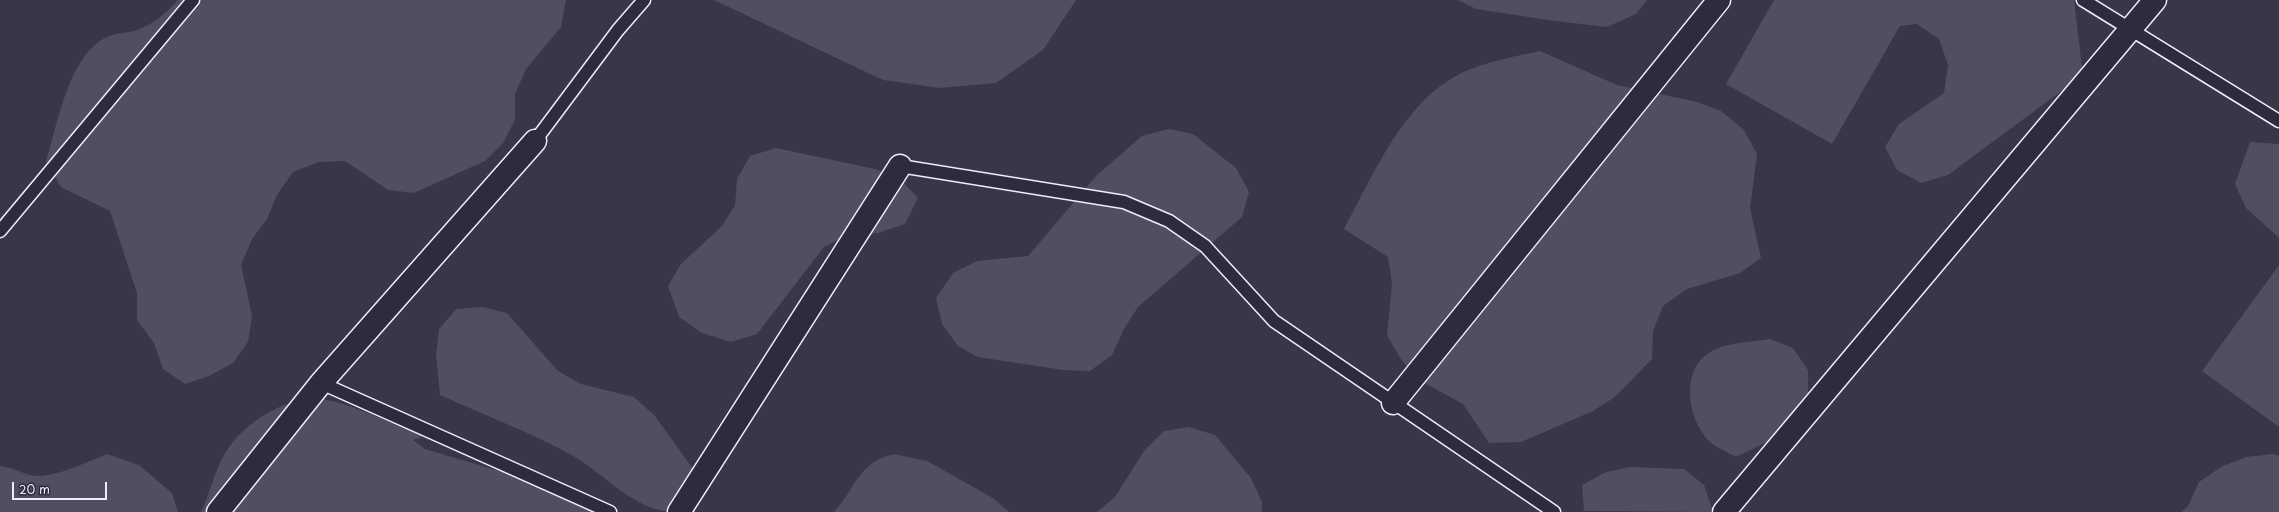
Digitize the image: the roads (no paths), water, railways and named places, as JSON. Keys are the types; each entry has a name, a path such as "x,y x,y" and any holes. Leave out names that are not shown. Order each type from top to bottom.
{"street":[{"path":"1393,403 1719,0"},
{"path":"1724,512 2155,0"},
{"path":"218,512 321,383 535,141"},
{"path":"679,512 900,166"}],"lane":[{"path":"0,231 193,0"},
{"path":"535,141 618,30 644,0"},
{"path":"2083,0 2279,121"},
{"path":"900,166 1124,202 1169,221 1205,246 1274,321 1554,512"},
{"path":"321,383 610,512"}]}
